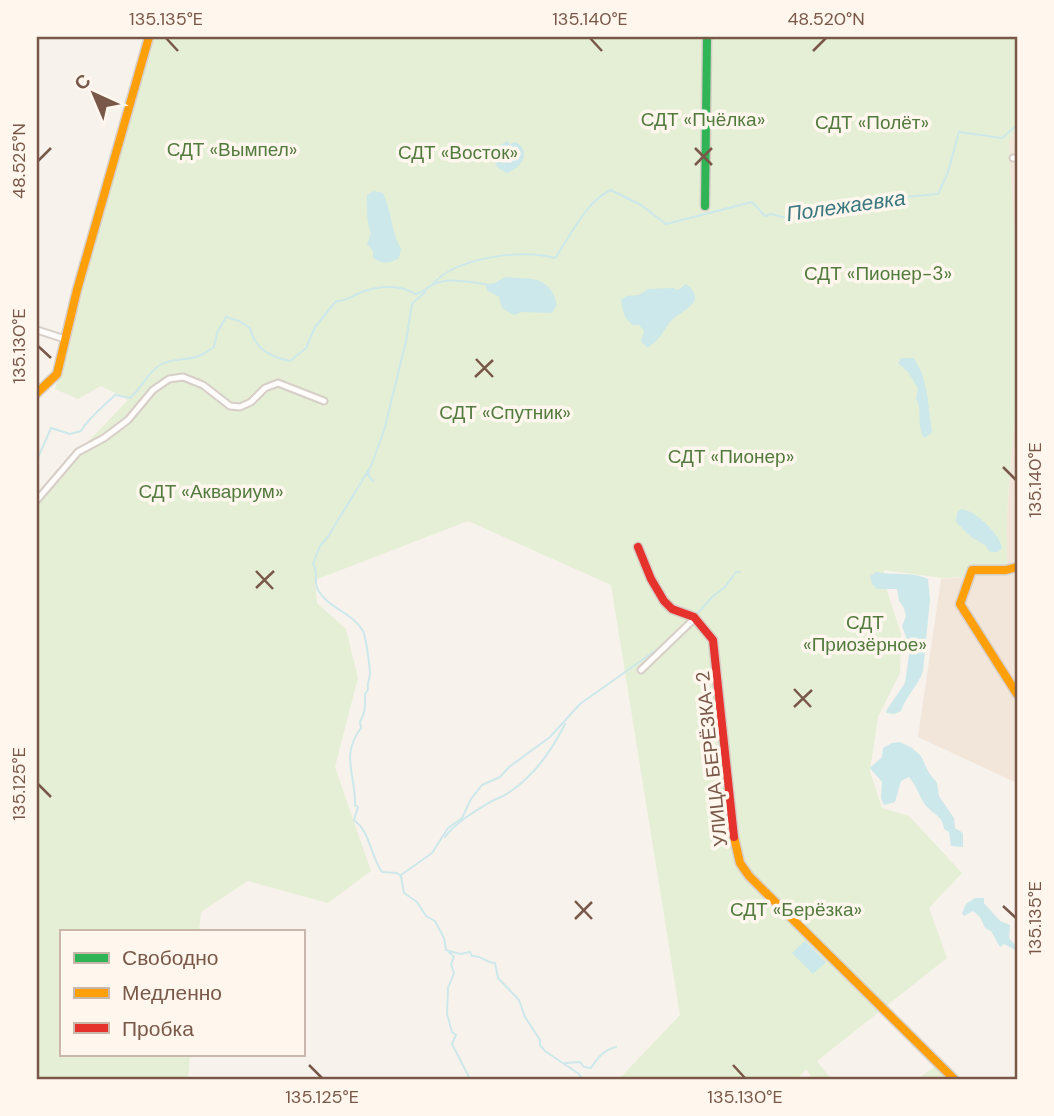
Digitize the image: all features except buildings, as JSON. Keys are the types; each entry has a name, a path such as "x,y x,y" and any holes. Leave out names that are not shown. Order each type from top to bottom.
{"street":[{"path":"37,393 57,374 149,37"},
{"path":"705,206 707,37"},
{"path":"37,330 65,339"},
{"path":"37,500 78,452 104,438 128,420 153,390 169,379 183,377 203,385 230,406 240,407 251,402 265,387 278,383 324,401"},
{"name":"УЛИЦА БЕРЁЗКА-2","path":"638,547 659,592 670,607 690,614 709,632 715,645 734,839 740,863 749,876 848,977 954,1079"},
{"path":"1017,567 1006,570 972,570 961,598 962,610 1017,695"},
{"path":"641,670 694,619"}],"shaded area":[{"path":"1017,128 1017,301 1009,141"},
{"path":"1017,381 1017,783 918,737 941,579 1008,574 1005,543"}],"green space":[{"path":"151,37 1017,37 1017,128 1009,141 1018,352 1008,502 1008,575 942,578 884,570 886,587 901,634 900,673 878,717 870,771 882,808 909,816 962,873 929,908 947,958 817,1061 831,1079 813,1079 806,1069 797,1079 619,1079 680,1015 611,585 468,521 315,580 317,603 346,629 358,678 335,767 371,871 328,903 248,881 201,912 199,930 60,930 60,1056 190,1056 188,1079 37,1079 37,495 128,400 101,386 78,399 55,389"},
{"path":"936,1066 947,1077 945,1079 917,1079"}],"water":[{"path":"507,141 521,146 524,155 521,164 507,173 498,168 491,155 493,150"},
{"path":"374,191 383,193 401,249 399,258 389,262 373,258 373,251 367,244 371,233 367,195"},
{"path":"505,277 544,283 554,295 557,304 552,313 522,312 514,315 502,308 499,297 488,291 485,284 495,283"},
{"path":"686,284 695,296 691,306 670,322 658,339 647,348 641,341 644,331 627,319 621,300 626,296 639,295 648,289 678,290"},
{"path":"901,358 914,358 922,373 932,433 924,438 916,399 918,388 908,372 898,363"},
{"path":"961,509 980,518 992,530 1002,548 998,552 990,552 956,522 957,513"},
{"path":"876,572 915,575 928,579 930,599 923,671 901,711 894,714 886,711 905,683 910,648 902,626 906,616 897,589 877,589 872,584 870,576"},
{"path":"900,742 921,756 937,783 939,796 954,818 955,828 963,833 963,847 951,846 949,832 925,804 909,777 901,781 895,802 884,805 881,798 882,782 870,768 882,757 883,748"},
{"path":"975,898 984,898 984,903 1000,921 1010,925 1009,938 1017,951 1004,944 1000,947 991,931 985,928 980,917 973,911 964,916 962,913 966,904"},
{"path":"805,941 826,962 813,974 792,953"}],"waterway":[{"name":"Полежаевка","path":"432,285 456,268 489,258 525,254 555,258 586,211 611,190 641,205 666,224 752,202 765,216 771,214 787,218 849,202 938,194 948,172 959,132 1002,138 1017,125"},
{"name":"Полежаевка","path":"37,460 51,428 70,434 81,431 115,395 130,398 160,365 205,353 214,347 217,333 226,317 250,328 264,351 290,361 306,348 315,327 336,301 382,287 396,287 415,294 433,284 448,281 485,284"},
{"name":"Полежаевка","path":"425,292 412,304 406,341 384,431 371,466 320,546 313,564 318,590 359,625 367,646 370,674 368,690 365,694 361,728 351,748 350,757 355,805 358,807 354,820 364,831 382,872 397,873 401,876 404,893 417,902 426,916 435,921 444,938 446,950 460,954 470,952 472,956 495,963 498,978 519,1000 525,1017 540,1040 540,1045 582,1079"},
{"name":"Полежаевка","path":"369,471 368,475 373,481"},
{"name":"Полежаевка","path":"697,614 725,587 736,572 740,572"},
{"name":"Полежаевка","path":"401,875 432,853 448,828 462,818 471,799 482,785 500,777 509,767 550,737 580,704 659,648"},
{"name":"Полежаевка","path":"445,837 466,817 509,793 528,777 549,752 565,724"},
{"name":"Полежаевка","path":"449,952 454,957 451,964 454,973 448,988 447,1014 452,1032 456,1035 452,1044 470,1079"},
{"name":"Полежаевка","path":"565,1063 580,1062 584,1067 591,1068 602,1054 616,1047"}],"traffic: fast":[{"path":"705,206 707,37"}],"traffic: slow":[{"path":"37,393 57,374 77,290 149,37"},
{"path":"1017,567 1006,570 972,570 960,604 1017,694"},
{"path":"734,837 740,863 749,876 954,1079"}],"traffic: jam":[{"path":"638,547 651,579 664,601 672,609 694,617 713,640 734,837"}],"park label":[{"name":"СДТ «Пчёлка»","path":"703,119"},
{"name":"СДТ «Полёт»","path":"872,122"},
{"name":"СДТ «Вымпел»","path":"232,149"},
{"name":"СДТ «Восток»","path":"458,152"},
{"name":"СДТ «Пионер-3»","path":"878,273"},
{"name":"СДТ «Спутник»","path":"505,412"},
{"name":"СДТ «Пионер»","path":"731,456"},
{"name":"СДТ «Аквариум»","path":"211,491"},
{"name":"СДТ «Приозёрное»","path":"865,633"},
{"name":"СДТ «Берёзка»","path":"796,909"}]}
